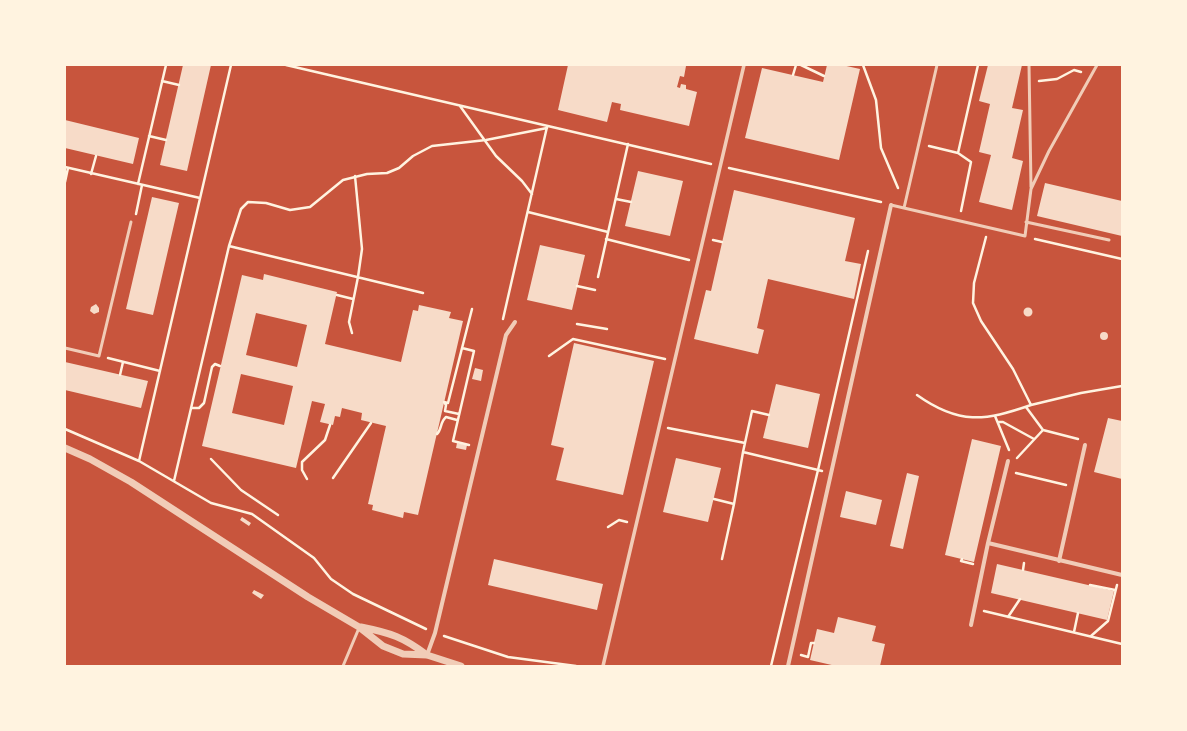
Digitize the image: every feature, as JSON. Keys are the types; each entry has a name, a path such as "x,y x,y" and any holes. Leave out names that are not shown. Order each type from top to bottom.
{"street":[{"path":"603,666 744,65"},
{"path":"788,666 891,205"},
{"path":"427,655 435,633 506,335 515,322"},
{"path":"1059,561 1085,445"},
{"path":"65,448 90,459 131,482 301,593 359,627 384,646 403,654 427,655 461,666"},
{"path":"971,625 988,543 1010,460"},
{"path":"988,543 1120,575"},
{"path":"359,627 390,632 409,641 427,655"}],"lane":[{"path":"904,208 937,65"},
{"path":"891,205 959,222 1025,236 1031,189 1029,65"},
{"path":"1031,189 1097,65"},
{"path":"65,348 99,356 132,222"},
{"path":"1026,222 1109,240"},
{"path":"343,666 359,627"}],"path":[{"path":"138,184 166,65"},
{"path":"139,461 231,65"},
{"path":"286,65 547,127 628,144 891,205"},
{"path":"794,75 796,65"},
{"path":"802,65 824,76"},
{"path":"864,65 876,100 881,148 898,188 907,193"},
{"path":"958,153 978,65"},
{"path":"1029,83 1057,79 1074,70 1090,77"},
{"path":"162,81 178,85"},
{"path":"460,106 486,140 496,156 522,181 532,194"},
{"path":"174,481 229,246 240,209 248,202 266,203 290,210 310,207 343,180 355,176 388,173 400,168 413,156 432,146 486,140 547,127"},
{"path":"502,322 547,127"},
{"path":"149,136 166,140"},
{"path":"598,277 628,144"},
{"path":"919,144 958,153 971,162 959,222"},
{"path":"91,174 96,156"},
{"path":"65,182 67,168 200,198"},
{"path":"352,333 348,322 354,299 362,250 355,176"},
{"path":"132,222 136,214 142,185"},
{"path":"615,199 631,202"},
{"path":"528,212 608,232"},
{"path":"988,228 974,283 972,303 981,321 1013,370 1031,405"},
{"path":"1025,236 1122,259"},
{"path":"606,239 698,262"},
{"path":"229,246 423,293"},
{"path":"771,666 818,470 868,249"},
{"path":"577,286 595,290"},
{"path":"337,295 354,299"},
{"path":"459,414 445,411 446,405 444,402 448,403 472,310"},
{"path":"577,324 607,329"},
{"path":"549,356 573,339 675,362"},
{"path":"462,348 474,350 453,441 480,447"},
{"path":"99,356 160,371"},
{"path":"120,374 123,362"},
{"path":"191,408 199,408 204,403 212,367 216,364 220,366"},
{"path":"917,395 936,409 952,414 981,418 995,416 1026,406 1082,393 1122,386"},
{"path":"1026,406 1043,430 1086,441 1085,445"},
{"path":"722,559 752,411 769,415"},
{"path":"995,416 1010,460 1016,459 1043,430"},
{"path":"437,434 440,431 442,421 446,418 457,420"},
{"path":"998,422 1003,422 1034,439"},
{"path":"333,478 371,423"},
{"path":"307,479 302,470 302,462 325,440 330,425"},
{"path":"660,426 745,443"},
{"path":"65,428 139,461 211,503 252,514 314,558 331,579 352,594 435,633 508,657 576,666"},
{"path":"743,452 818,470"},
{"path":"211,459 241,490 278,515"},
{"path":"1006,471 1076,487"},
{"path":"714,499 734,504"},
{"path":"608,527 620,520 637,524"},
{"path":"962,559 961,561 968,562"},
{"path":"1091,636 1108,621 1120,575"},
{"path":"1090,585 1116,590"},
{"path":"1008,617 1020,599"},
{"path":"974,609 1122,644"},
{"path":"1074,632 1078,613"},
{"path":"808,657 811,643 814,643"}],"building":[{"path":"183,65 211,65 187,171 160,165"},
{"path":"568,65 686,66 684,77 680,76 677,87 680,88 681,84 686,85 686,89 697,92 689,126 620,110 621,104 612,102 607,122 558,110"},
{"path":"827,65 842,65 860,69 839,160 745,138 762,68 823,82"},
{"path":"988,65 1022,65 1012,108 1023,110 1012,158 1023,161 1012,210 979,202 991,155 979,152 990,104 979,101"},
{"path":"65,120 139,138 133,164 65,148"},
{"path":"638,171 683,181 670,236 625,226"},
{"path":"1045,183 1122,201 1122,236 1037,216"},
{"path":"734,190 855,218 845,261 861,264 854,299 768,279 757,328 764,330 758,354 694,339 706,290 711,291"},
{"path":"152,197 179,203 153,315 126,309"},
{"path":"540,245 585,255 572,310 527,300"},
{"path":"264,274 337,292 325,344 401,362 413,310 418,311 419,305 451,312 449,318 463,321 418,515 404,512 403,518 372,510 373,505 368,504 386,426 361,420 362,413 342,408 340,417 335,416 333,425 320,422 325,404 312,401 296,468 202,446 242,275 263,280","holes":["256,313 307,325 297,367 246,355","241,374 293,386 284,425 232,413"]},
{"path":"96,304 99,308 99,312 94,314 90,311 91,307"},
{"path":"1026,308 1030,308 1032,312 1030,316 1026,316 1024,314 1024,310"},
{"path":"1102,332 1106,332 1108,336 1106,340 1102,340 1100,338 1100,334"},
{"path":"574,343 654,361 623,495 556,480 564,448 551,445"},
{"path":"65,362 148,381 141,408 65,390"},
{"path":"475,368 483,370 481,381 472,379"},
{"path":"776,384 820,394 808,448 763,438"},
{"path":"1108,418 1122,421 1122,479 1094,472"},
{"path":"972,439 1001,446 974,562 945,555"},
{"path":"457,443 467,445 466,450 456,448"},
{"path":"676,458 721,468 708,522 663,512"},
{"path":"907,473 919,476 903,549 890,546"},
{"path":"846,491 882,500 876,525 840,517"},
{"path":"242,517 251,523 249,526 240,520"},
{"path":"494,559 603,584 597,610 488,585"},
{"path":"997,564 1114,591 1107,620 991,593"},
{"path":"254,590 264,595 261,599 252,593"},
{"path":"838,617 876,626 872,641 885,644 880,666 836,666 810,660 817,629 834,633"}]}
